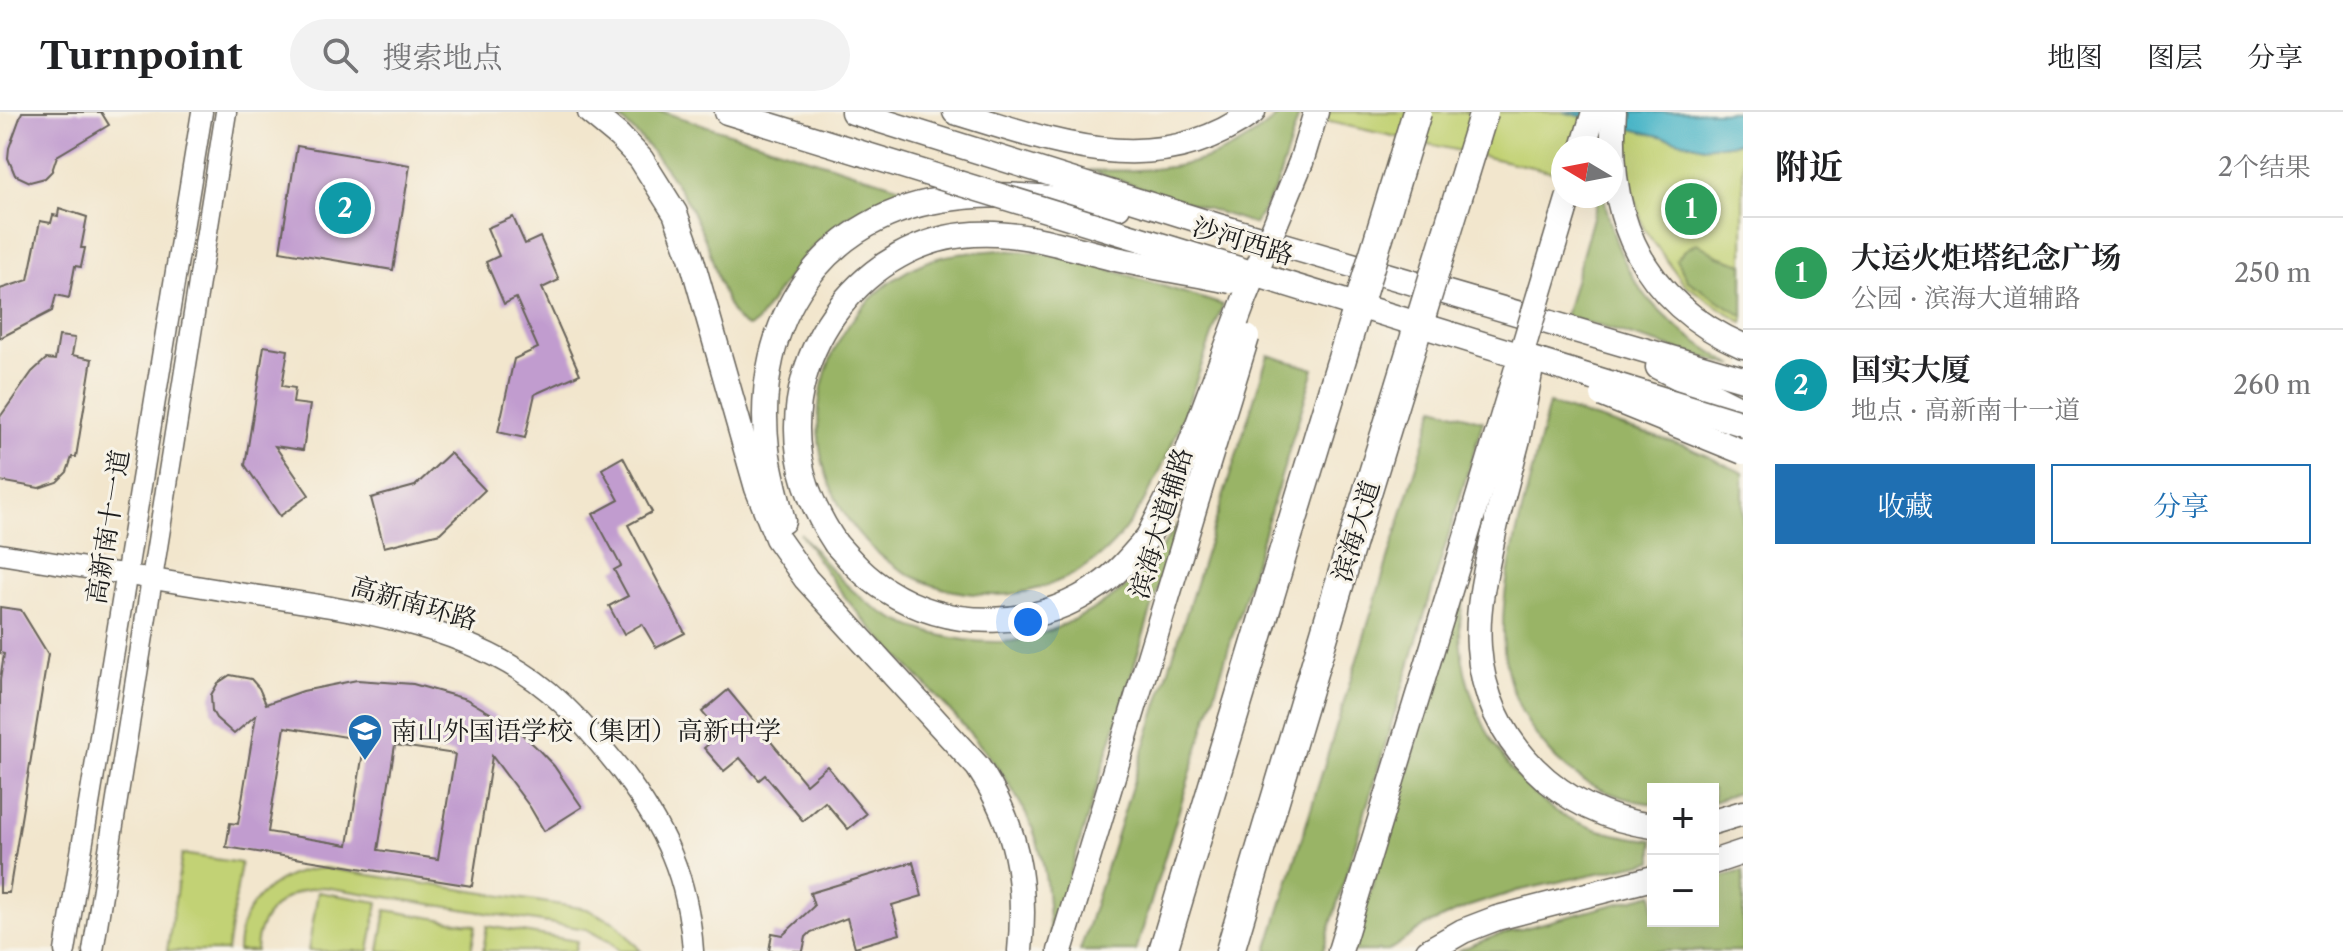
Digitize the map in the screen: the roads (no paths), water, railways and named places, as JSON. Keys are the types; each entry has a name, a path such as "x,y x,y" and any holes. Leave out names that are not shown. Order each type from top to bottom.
{"highway":[{"path":"1163,951 1417,112"},
{"name":"滨海大道","path":"1230,951 1484,112"}],"main road":[{"path":"590,112 641,159 675,213 757,452 767,515 777,538 806,579 978,767 997,796 1018,856 1023,892 1020,951"},
{"name":"沙河西路","path":"853,112 1218,226 1743,379"},
{"path":"955,112 1065,144 1119,152 1153,151 1188,144 1220,132 1253,112"},
{"name":"滨海大道辅路","path":"1060,951 1316,112"},
{"path":"1587,136 1594,112"},
{"path":"1614,112 1614,188 1620,212 1642,259 1670,298 1688,315 1743,346"},
{"name":"沙河西路","path":"738,115 1743,424"},
{"path":"1301,162 1245,298 1183,465 1148,537 1127,562 1103,583 1078,598 1044,612 1012,619 977,620 920,608 885,590 859,569 836,544 819,517 806,487 797,433 800,390 808,361 822,331 841,304 876,271 916,248 971,234 1001,233 1146,265 1340,300"},
{"path":"757,452 770,366 782,321 803,282 832,249 863,227 900,209 952,198 1013,194 1218,226"},
{"path":"1340,951 1565,208"},
{"path":"1550,257 1523,413 1485,579 1479,647 1484,681 1496,715 1512,743 1534,770 1563,795 1596,813 1647,825"},
{"path":"1548,322 1645,361 1743,410"},
{"path":"1517,357 1636,410 1743,452"},
{"path":"1719,820 1743,813"},
{"path":"1719,860 1743,852"},
{"path":"1428,951 1463,931 1497,918 1647,880"}],"street":[{"name":"高新南十一道","path":"65,951 202,112"},
{"name":"高新南十一道","path":"93,951 226,112"},
{"name":"高新南环路","path":"0,554 403,622 473,646 524,673 566,705 595,738 631,784 659,830 682,879 689,905 693,951"}],"water":[{"path":"1563,112 1743,112 1743,142 1704,147"}],"place":[{"name":"国实大厦","path":"345,208"},
{"name":"大运火炬塔纪念广场","path":"1691,209"},
{"name":"南山外国语学校（集团）高新中学","path":"365,762"}]}
